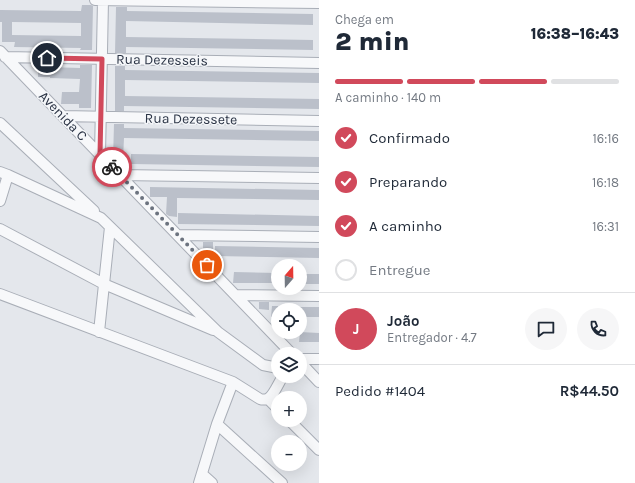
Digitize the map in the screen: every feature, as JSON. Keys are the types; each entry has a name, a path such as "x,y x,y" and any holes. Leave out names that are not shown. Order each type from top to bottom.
{"street":[{"path":"95,0 319,4"},
{"path":"100,155 103,0"},
{"name":"Rua Dezesseis","path":"3,54 102,59 319,63"},
{"name":"Avenida C","path":"3,54 285,347"},
{"name":"Rua Dezessete","path":"63,116 319,121"},
{"path":"0,123 101,218 218,332 263,365 271,367"},
{"path":"0,201 4,174 101,218"},
{"path":"120,175 319,178"},
{"path":"99,332 110,227"},
{"path":"0,229 104,284 218,332"},
{"path":"178,235 319,237"},
{"path":"0,294 233,382 260,399 268,399 279,383"},
{"path":"236,295 319,296"},
{"path":"307,359 319,359"},
{"path":"307,369 319,382"},
{"path":"212,483 201,478 217,424 233,382"},
{"path":"268,399 271,402"},
{"path":"217,424 282,483"},
{"path":"296,427 319,450"}],"building":[{"path":"82,5 93,6 92,50 80,50 81,48 14,47 15,42 2,42 2,22 0,22 0,10 81,11","holes":["12,22 81,23 81,36 12,35"]},
{"path":"116,7 127,7 127,11 313,14 313,25 126,21 126,37 313,40 313,50 126,47 126,53 115,53"},
{"path":"38,65 48,67 80,68 80,65 92,65 91,108 79,108 79,104 61,104 62,92 79,92 80,79 38,77"},
{"path":"115,66 125,66 125,70 319,73 319,83 125,80 125,96 319,99 319,109 124,106 124,111 115,111"},
{"path":"114,124 124,124 124,128 319,131 319,141 124,138 123,159 113,159"},
{"path":"131,154 319,157 319,167 131,164"},
{"path":"150,187 319,190 319,200 177,198 177,217 166,214 167,197 150,197"},
{"path":"178,213 319,216 319,226 178,224"},
{"path":"203,242 213,242 213,250 203,250"},
{"path":"215,246 319,248 319,258 215,256"},
{"path":"234,272 271,273 271,283 233,283"},
{"path":"307,274 319,274 319,284 307,284"},
{"path":"259,302 269,302 269,310 259,309"},
{"path":"307,307 319,307 319,317 307,317"},
{"path":"307,332 319,333 319,342 299,342 299,339 307,339"}],"way so far":[{"path":"112,167 207,265"}],"route":[{"path":"47,58 102,59 100,155 112,167"}]}
